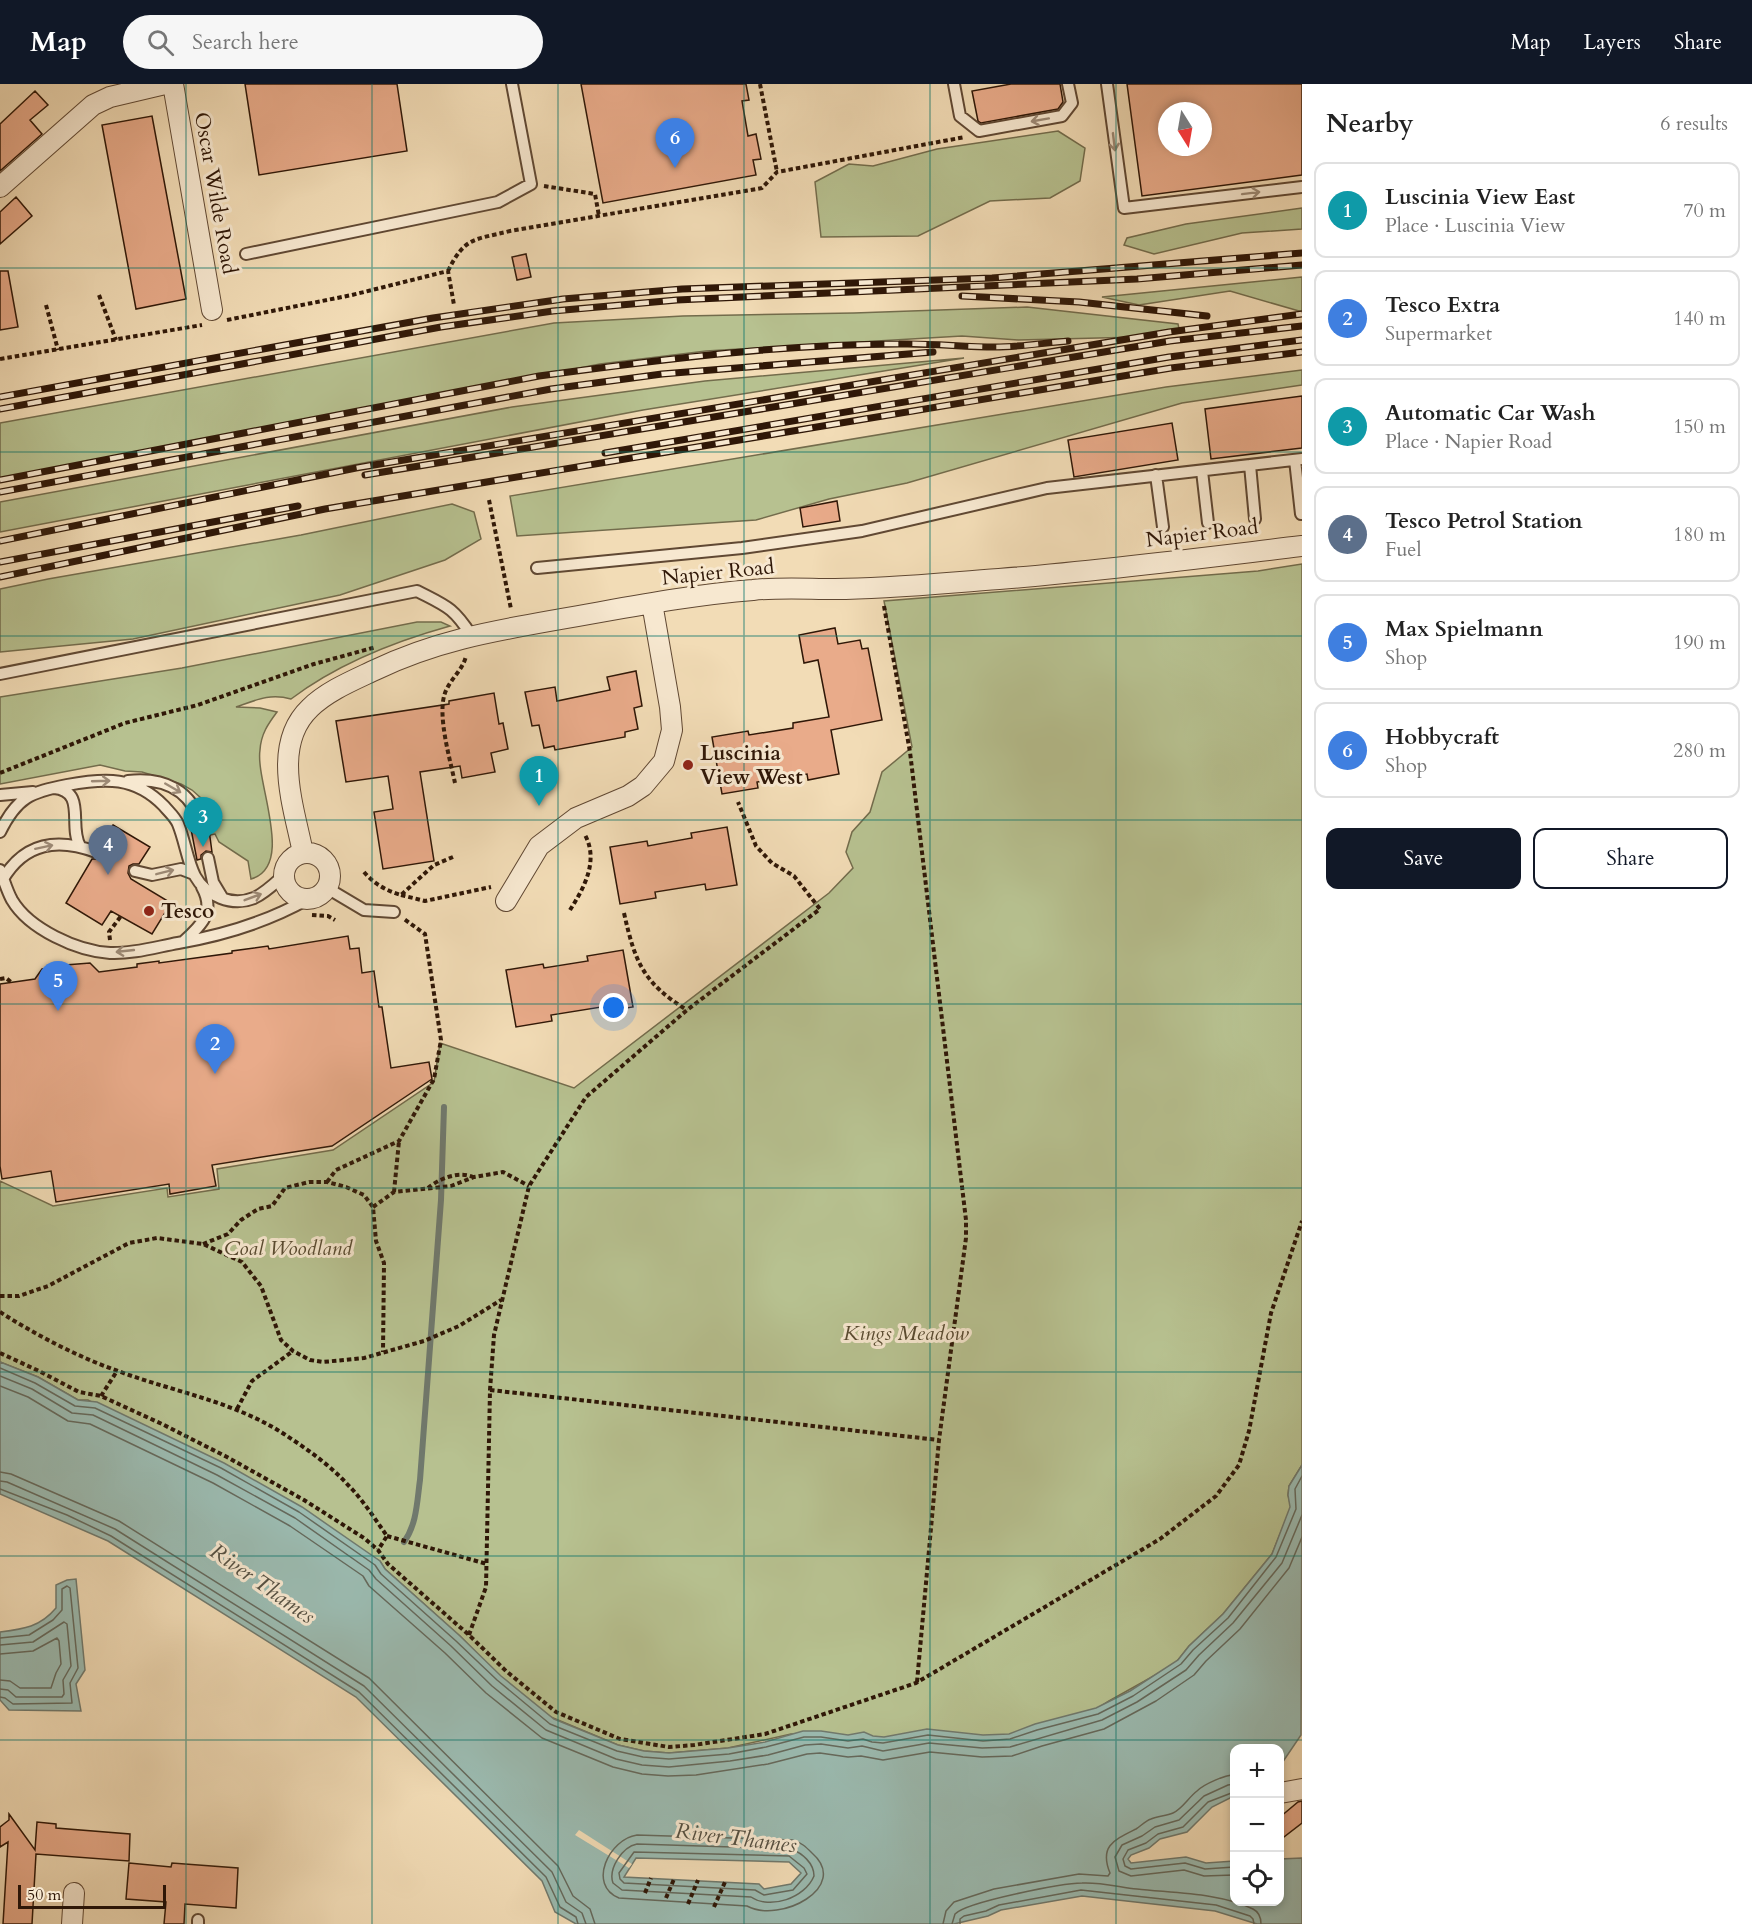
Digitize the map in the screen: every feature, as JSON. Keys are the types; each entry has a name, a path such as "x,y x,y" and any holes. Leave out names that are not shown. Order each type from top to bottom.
{"street":[{"path":"0,187 93,105 110,97 165,84"},
{"name":"Oscar Wilde Road","path":"173,84 212,319"},
{"name":"Napier Road","path":"303,853 289,780 289,750 292,734 310,707 364,675 408,654 471,635 652,603 754,589 881,588 1041,576 1302,546"},
{"path":"506,901 539,846 576,818 628,796 643,786 664,762 672,730 652,603"},
{"path":"303,853 316,854 326,863 330,875 327,888 316,897 308,899 294,895 288,890 283,876 291,858 303,853"},
{"path":"1284,1792 1302,1789"},
{"path":"72,1924 74,1893"}],"lane":[{"path":"246,254 498,202 531,184 512,84"},
{"path":"954,84 960,116 979,131 1062,116 1072,103 1068,84"},
{"path":"1107,84 1124,208 1302,187"},
{"path":"537,568 742,548 862,531 1047,488 1299,460 1300,514"},
{"path":"1250,465 1255,519"},
{"path":"1202,471 1208,523"},
{"path":"1156,476 1163,527"},
{"path":"0,674 417,591 450,608 471,635"},
{"path":"0,795 104,780 125,782 153,780 177,790 196,810 202,827"},
{"path":"125,782 142,788 159,801 176,820 197,879 206,895 208,904 206,915 198,928 183,942"},
{"path":"53,788 63,790 73,800 76,812 74,831 80,846"},
{"path":"0,832 18,803 33,792"},
{"path":"96,852 80,846 63,844 34,849 23,854 2,875 12,900 20,912 45,931 90,950 110,953 210,938 260,923 308,899"},
{"path":"208,858 213,882 224,900"},
{"path":"135,871 152,875 181,869 224,900 234,901 253,898 283,876"},
{"path":"327,888 364,910 394,912"}],"path":[{"path":"760,84 777,172"},
{"path":"454,304 448,271 457,252 471,241 510,231 762,188 777,172 964,138"},
{"path":"531,184 595,194 599,216"},
{"path":"0,359 116,340 212,319 352,295 448,271"},
{"path":"99,296 116,340"},
{"path":"46,305 58,350"},
{"path":"489,501 514,627"},
{"path":"881,588 910,752 966,1220 966,1238 939,1440 916,1683"},
{"path":"454,783 442,712 445,693 465,662 471,635"},
{"path":"0,773 125,723 198,705 314,664 393,642 408,654"},
{"path":"469,1635 486,1587 490,1390 494,1335 529,1186 586,1096 687,1010 820,909 794,876 772,863 756,846 738,802"},
{"path":"570,910 584,887 591,867 588,841 576,818"},
{"path":"401,895 434,865 453,857"},
{"path":"364,872 369,879 388,891 425,901 516,882"},
{"path":"394,912 425,933 441,1040 434,1079 399,1141 394,1192"},
{"path":"624,913 638,963 652,984 687,1010"},
{"path":"0,979 6,978 11,982"},
{"path":"327,1182 336,1170 399,1141"},
{"path":"374,1207 394,1192 451,1186 474,1177 503,1172 529,1186"},
{"path":"427,1188 435,1182 456,1175 465,1173 474,1177"},
{"path":"203,1244 228,1234 241,1220 258,1209 272,1206 285,1188 309,1182 327,1182 364,1195 374,1207 376,1241 384,1263 383,1353"},
{"path":"0,1353 79,1392 101,1396 162,1424 304,1500 378,1550 388,1564 469,1635 506,1671 556,1712 620,1739 669,1747 694,1746 765,1734 916,1683 1160,1539 1216,1496 1239,1465 1254,1410 1271,1313 1302,1221"},
{"path":"0,1296 19,1296 48,1286 129,1243 156,1238 203,1244 242,1262 261,1286 281,1340 293,1351 310,1360 323,1362 364,1358 424,1341 459,1326 501,1300"},
{"path":"0,1312 28,1330 117,1371 237,1409 283,1433 321,1460 349,1485 387,1536 487,1564"},
{"path":"237,1409 252,1380 293,1351"},
{"path":"101,1396 117,1371"},
{"path":"490,1390 939,1440"},
{"path":"378,1550 387,1536"},
{"path":"645,1893 651,1878"},
{"path":"666,1898 674,1880"},
{"path":"688,1904 698,1880"},
{"path":"714,1907 725,1882"}],"green space":[{"path":"1058,131 1085,148 1080,181 1050,198 990,201 918,236 821,237 815,182 849,164 873,166 937,149"},
{"path":"1302,208 1302,229 1242,233 1154,254 1124,245 1127,238 1186,224"},
{"path":"1302,277 1302,311 1230,291 1139,305 1102,297"},
{"path":"1027,307 1178,324 1180,333 1139,337 1018,340 962,336 706,351 600,364 0,480 0,423 554,323 683,316"},
{"path":"964,358 643,410 0,532 0,502 512,407 705,381"},
{"path":"1302,370 1302,385 1182,403 907,483 829,499 756,520 517,536 510,496 1166,387"},
{"path":"452,504 474,512 481,539 445,560 340,595 133,639 0,652 0,589 301,535"},
{"name":"Kings Meadow","path":"1302,564 1302,1465 1289,1486 1288,1495 1291,1507 1272,1554 1223,1614 1189,1646 1178,1660 1174,1670 1159,1673 1070,1726 936,1747 791,1734 728,1748 669,1753 644,1751 618,1745 551,1717 542,1720 460,1636 385,1569 380,1561 88,1400 78,1400 38,1377 0,1362 0,1181 53,1206 167,1188 168,1197 219,1189 217,1169 333,1150 434,1082 440,1043 574,1088 829,893 853,868 846,852 852,832 870,812 882,772 912,747 884,601 1258,571"},
{"path":"417,622 441,622 450,626 367,655 327,675 291,699 270,697 236,707 260,708 277,712 265,730 260,750 260,764 272,841 271,858 264,871 251,879 248,861 219,842 215,834 210,835 206,807 202,799 181,784 142,772 125,771 100,765 0,784 0,697 182,668"}],"water":[{"name":"River Thames","path":"0,1362 38,1377 78,1400 97,1402 224,1463 302,1507 380,1561 385,1569 501,1676 554,1719 618,1745 644,1751 669,1753 765,1742 803,1731 848,1735 864,1732 884,1737 927,1729 983,1735 1009,1734 1035,1724 1096,1708 1130,1691 1178,1660 1189,1646 1223,1614 1272,1554 1290,1507 1289,1486 1302,1465 1301,1735 1284,1760 1284,1744 1230,1744 1230,1798 1212,1807 1187,1832 1160,1839 1149,1848 1131,1855 1128,1859 1131,1863 1186,1857 1206,1863 1230,1861 1230,1906 1284,1906 1284,1859 1302,1858 1302,1924 1257,1924 1215,1911 1082,1896 1001,1910 988,1916 954,1924 576,1924 555,1912 542,1881 356,1697 108,1541 0,1494","holes":["636,1858 789,1862 801,1873 791,1884 764,1889 759,1884 624,1877"]},
{"path":"76,1579 85,1670 76,1684 81,1711 9,1710 0,1700 0,1632 24,1628 44,1619 56,1608 56,1585"}],"pier":[{"path":"579,1830 632,1864 629,1868 575,1835"}],"building":[{"path":"245,84 397,84 407,151 259,175"},
{"path":"581,84 746,84 749,100 742,101 748,136 756,134 761,159 753,160 756,175 603,203"},
{"path":"1011,84 1060,84 1063,102 1058,109 981,123 978,121 972,91"},
{"path":"1127,84 1302,84 1302,175 1142,196"},
{"path":"35,91 48,105 30,120 42,134 0,171 0,124"},
{"path":"152,116 186,299 136,309 102,125"},
{"path":"16,197 32,216 0,244 0,212"},
{"path":"526,254 531,277 517,280 512,257"},
{"path":"0,271 8,271 18,327 0,330"},
{"path":"1302,396 1302,448 1211,459 1205,409"},
{"path":"1172,423 1178,460 1074,477 1068,440"},
{"path":"837,501 840,521 803,527 800,508"},
{"path":"835,628 838,644 860,640 862,649 868,648 882,720 831,730 839,774 808,780 807,774 757,782 758,788 722,794 712,737 748,731 749,735 793,728 793,723 829,717 818,660 804,663 799,635"},
{"path":"636,671 642,706 634,708 638,729 625,732 625,737 555,750 554,746 544,748 539,725 532,726 525,692 555,687 557,701 610,690 607,677"},
{"path":"494,693 499,724 503,723 508,749 491,753 495,772 462,778 460,766 420,772 434,861 383,869 374,812 393,809 388,776 346,782 336,721 449,704 449,701"},
{"path":"113,825 150,847 139,864 129,866 128,873 131,879 171,903 152,934 111,911 102,925 66,903 92,859 98,859 103,855 100,846"},
{"path":"727,827 737,885 706,890 705,884 655,892 656,898 620,904 610,847 647,841 648,846 692,838 691,833"},
{"path":"194,828 201,834 209,830 212,852 206,851 201,855 201,859 197,860 191,829"},
{"path":"348,936 350,949 359,948 362,973 374,971 391,1068 429,1062 432,1079 332,1146 212,1165 216,1186 170,1194 169,1184 56,1202 51,1171 2,1179 0,1166 0,984 35,979 42,969 53,968 53,966 90,963 99,972 137,967 137,964 232,953 232,951 268,946 269,949"},
{"path":"623,950 633,1007 602,1012 601,1007 551,1015 552,1021 516,1027 506,970 543,964 544,968 588,961 587,956"},
{"path":"1302,1801 1302,1823 1284,1837 1284,1814"},
{"path":"9,1814 35,1850 37,1822 56,1824 56,1828 130,1834 129,1861 36,1854 32,1924 3,1924 8,1842 0,1847 0,1827 9,1820"},
{"path":"129,1863 171,1867 172,1863 238,1868 236,1908 185,1904 184,1924 164,1924 166,1902 126,1899"}],"waterway":[{"path":"404,1542 414,1520 420,1480 441,1200 444,1107"}],"railway":[{"path":"0,397 433,318 563,299 682,289 992,278 1302,253"},
{"path":"0,409 441,327 553,311 677,300 1137,279 1302,265"},
{"path":"962,296 1079,302 1207,316"},
{"path":"0,541 356,468 1169,332 1302,314"},
{"path":"365,475 1170,341 1302,326"},
{"path":"605,453 1169,357 1302,340"},
{"path":"0,480 539,376 584,370 719,354 809,347 911,344 1004,347 1068,341"},
{"path":"0,492 551,389 662,374 933,352"},
{"path":"0,577 325,509 1171,368 1302,352"},
{"path":"0,562 298,506"}],"place":[{"name":"Hobbycraft","path":"675,168"},
{"name":"Luscinia View West","path":"688,765"},
{"name":"Luscinia View East","path":"539,806"},
{"name":"Automatic Car Wash","path":"203,847"},
{"name":"Tesco Petrol Station","path":"108,875"},
{"name":"Tesco","path":"149,911"},
{"name":"Max Spielmann","path":"58,1011"},
{"name":"Tesco Extra","path":"215,1074"}],"park label":[{"name":"Coal Woodland","path":"288,1248"}]}
